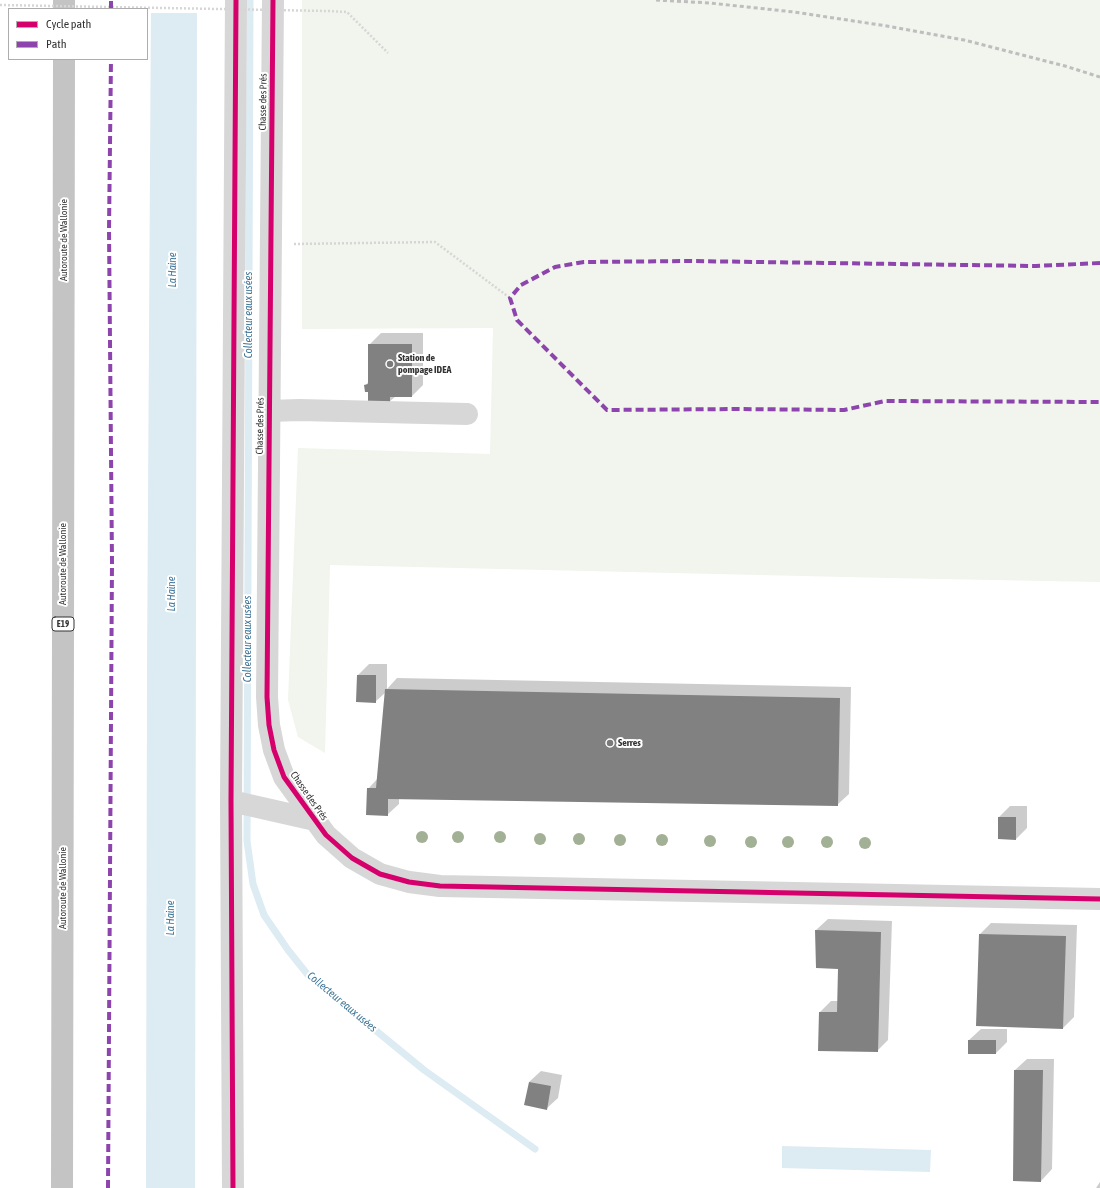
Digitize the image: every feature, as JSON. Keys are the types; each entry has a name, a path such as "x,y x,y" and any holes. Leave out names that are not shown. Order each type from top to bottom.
{"highway":[{"name":"Autoroute de Wallonie","path":"62,1188 64,60"}],"street":[{"path":"233,1188 231,801 236,0"},
{"name":"Chasse des Prés","path":"273,0 267,697 269,725 274,750 284,777 320,828 352,858 380,874 409,882 440,886 1100,899"},
{"path":"270,411 299,410 467,414"},
{"path":"231,801 320,828"}],"path":[{"path":"0,5 347,12 388,53"},
{"path":"271,244 435,242 510,298"}],"shaded area":[{"path":"302,0 1100,0 1100,582 330,565 325,753 298,737 288,700 298,448 490,454 493,328 302,329"}],"water":[{"name":"La Haine","path":"151,0 197,0 195,1188 146,1188"},
{"path":"782,1146 931,1150 930,1172 782,1168"}],"pier":[{"path":"149,0 199,0 199,13 149,13"}],"building":[{"name":"Station de pompage IDEA","path":"368,344 412,344 412,397 390,397 390,403 368,403 368,392 365,392 364,385 368,384"},
{"path":"357,675 376,675 376,703 356,702"},
{"name":"Serres","path":"385,689 840,698 838,806 388,799 388,816 366,815 367,788 376,788"},
{"path":"998,817 1016,817 1016,840 998,839"},
{"path":"815,930 881,932 878,1052 818,1051 819,1012 837,1012 838,969 816,968"},
{"path":"979,934 1066,936 1063,1029 976,1026"},
{"path":"968,1040 996,1040 996,1054 968,1054"},
{"path":"1014,1070 1043,1070 1041,1182 1013,1181"},
{"path":"529,1082 551,1086 547,1110 524,1105"}],"waterway":[{"name":"Collecteur eaux usées","path":"250,0 247,841 253,884 264,915 288,950 308,975 424,1070 535,1149"}],"railway":[{"path":"656,0 710,3 794,12 887,26 964,40 1065,66 1100,77"}],"marked path":[{"path":"111,0 111,8"},
{"path":"108,1188 112,563 109,230 111,60"},
{"path":"1100,263 1036,266 690,261 584,262 555,267 521,285 510,298 517,320 607,410 844,410 885,401 1100,402"}],"cycle path":[{"path":"233,1188 231,801 236,0"},
{"path":"273,0 267,697 269,725 274,750 284,777 326,835 352,858 380,874 409,882 440,886 1100,899"}],"place":[{"name":"Station de pompage IDEA","path":"390,364"},
{"name":"Serres","path":"610,743"}]}
